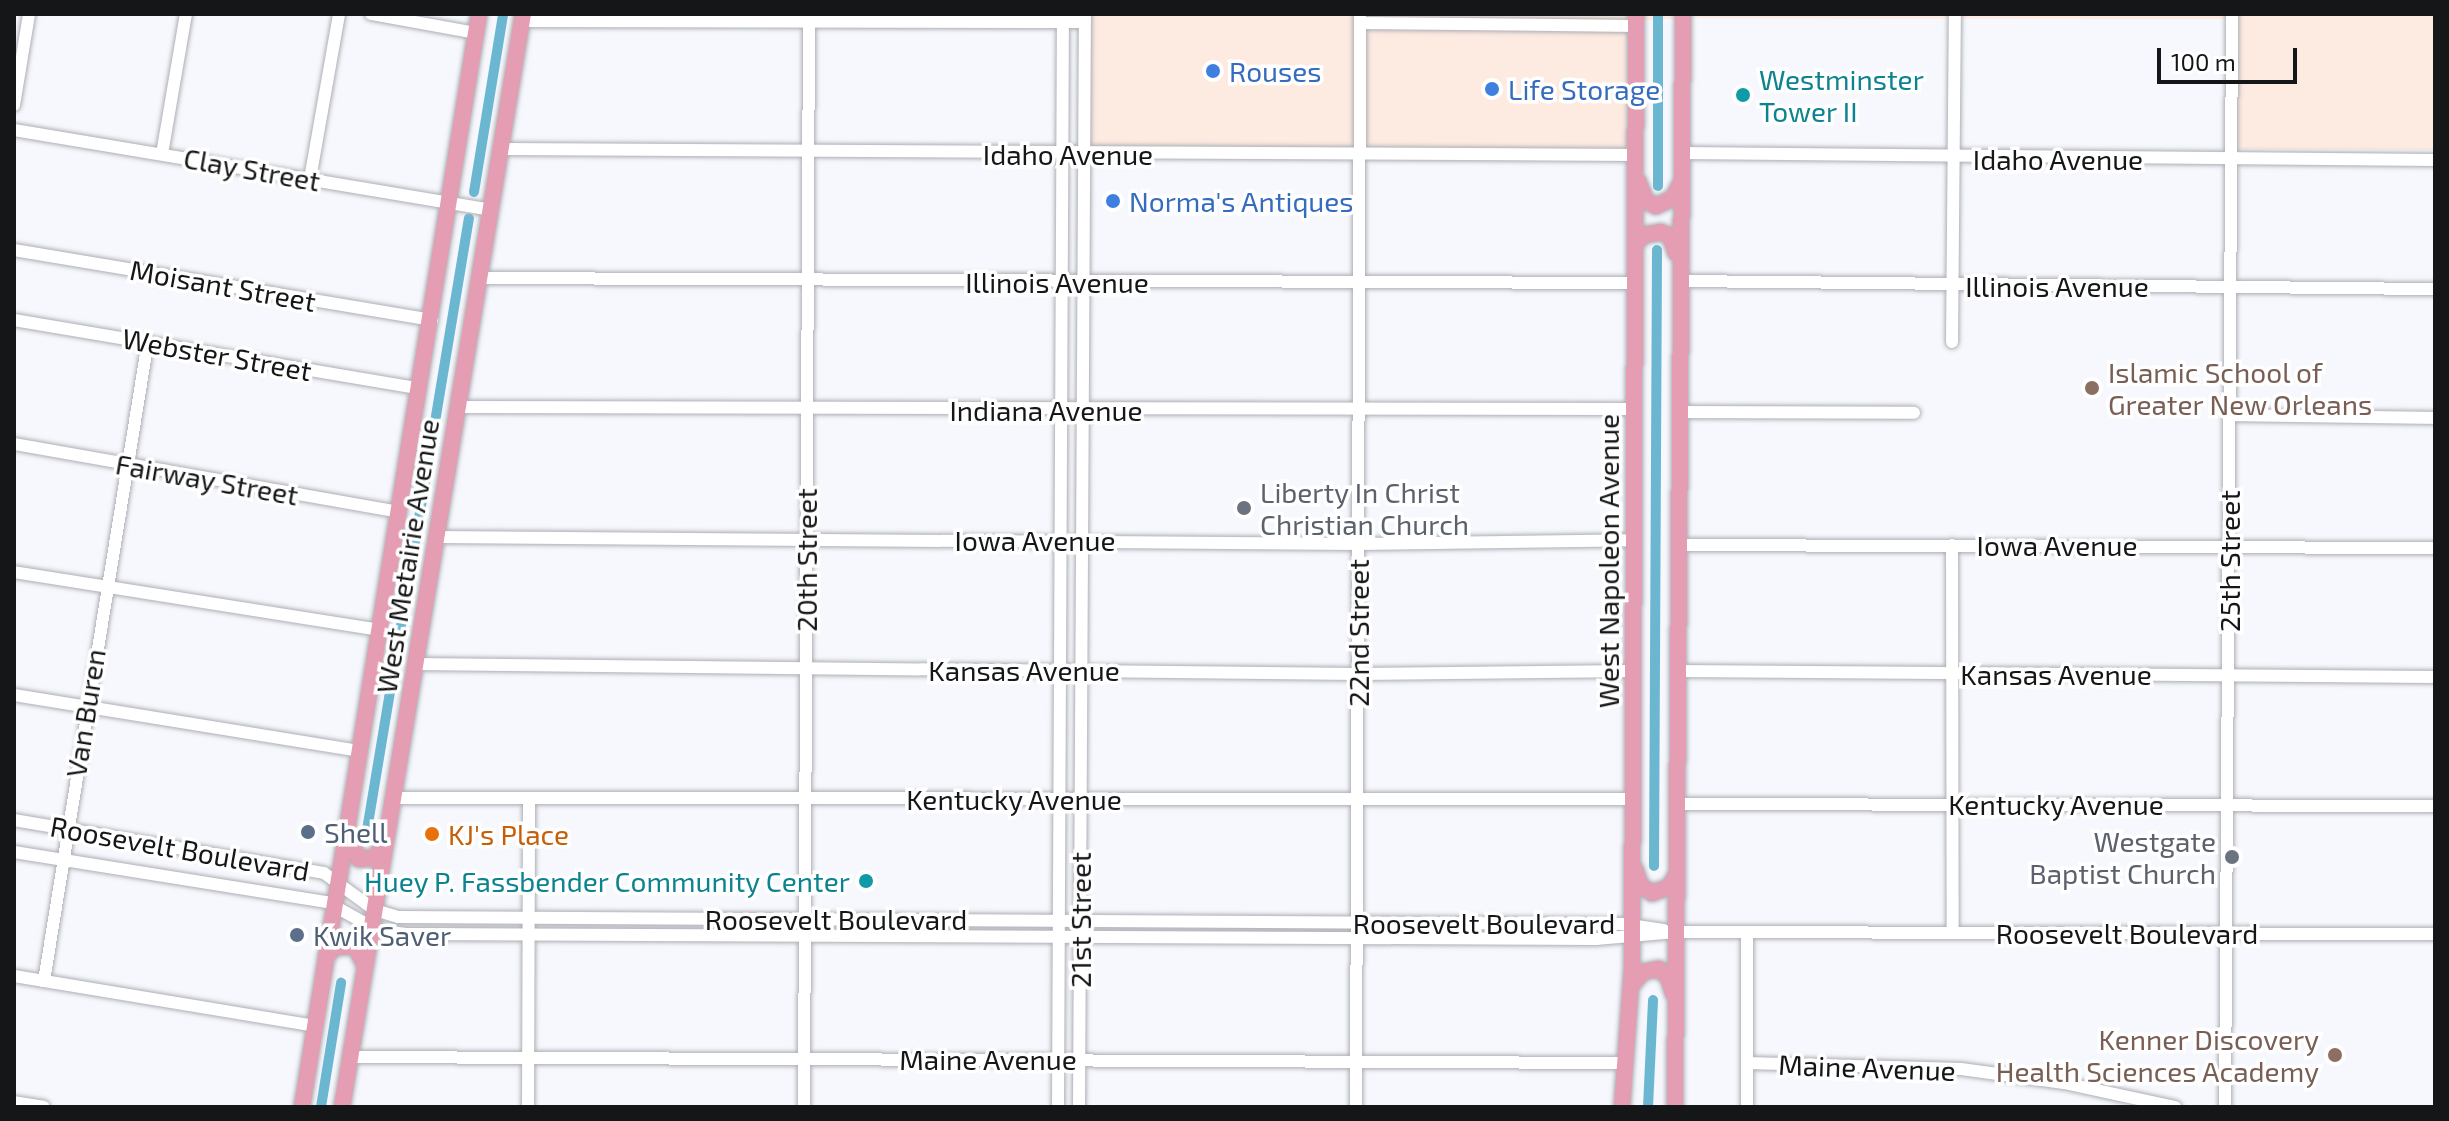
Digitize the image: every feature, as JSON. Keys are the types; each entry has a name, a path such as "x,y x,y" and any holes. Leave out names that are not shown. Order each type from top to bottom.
{"main road":[{"name":"West Metairie Avenue","path":"302,1107 432,320 479,14"},
{"path":"1675,1107 1683,14"},
{"name":"West Metairie Avenue","path":"342,1107 523,18"},
{"name":"West Napoleon Avenue","path":"1622,1107 1632,985 1636,20"},
{"path":"1635,164 1646,201 1656,206 1673,198 1680,184"},
{"path":"1635,244 1644,235 1661,232 1670,236 1679,262"},
{"path":"348,826 349,846 359,859 374,858 387,839"},
{"path":"1633,860 1641,886 1652,893 1669,887 1676,875"},
{"path":"326,957 335,947 355,946 365,968"},
{"path":"1632,985 1643,972 1659,969 1668,977 1675,1003"}],"street":[{"path":"14,105 29,14"},
{"path":"162,154 186,14"},
{"path":"310,179 339,14"},
{"path":"371,14 476,33"},
{"path":"1952,342 1955,14"},
{"name":"25th Street","path":"2225,1107 2232,14"},
{"path":"523,18 1085,18"},
{"name":"21st Street","path":"1058,1107 1063,18"},
{"name":"21st Street","path":"1079,1107 1085,18"},
{"path":"1360,18 1636,20"},
{"name":"22nd Street","path":"1356,1107 1360,18"},
{"name":"20th Street","path":"804,1107 809,19"},
{"name":"Clay Street","path":"14,130 490,210"},
{"name":"Idaho Avenue","path":"501,149 1084,155 1359,154 1635,164"},
{"name":"Idaho Avenue","path":"1681,153 1953,159 2435,160"},
{"name":"Moisant Street","path":"14,250 432,320"},
{"name":"Illinois Avenue","path":"479,278 1060,283 1635,283"},
{"name":"Illinois Avenue","path":"1679,281 2435,289"},
{"name":"Webster Street","path":"14,320 420,389"},
{"name":"Van Buren","path":"44,981 86,707 148,341"},
{"name":"Indiana Avenue","path":"458,407 1060,411 1634,409"},
{"path":"1678,412 1914,413"},
{"path":"2230,415 2435,418"},
{"name":"Fairway Street","path":"14,444 400,512"},
{"name":"Iowa Avenue","path":"437,537 1082,539 1358,544 1634,540"},
{"name":"Iowa Avenue","path":"1679,545 2435,548"},
{"path":"1952,545 1950,803 1953,933"},
{"path":"14,572 380,630"},
{"name":"Kansas Avenue","path":"416,664 1358,674 1633,671"},
{"name":"Kansas Avenue","path":"1677,671 2435,677"},
{"path":"14,695 360,751"},
{"name":"Kentucky Avenue","path":"393,798 1634,799"},
{"path":"528,1107 529,799"},
{"name":"Kentucky Avenue","path":"1676,804 2435,806"},
{"name":"Roosevelt Boulevard","path":"14,820 290,866 338,881 375,910 398,917 1357,922 1747,933 2435,934"},
{"name":"Roosevelt Boulevard","path":"14,852 335,904 372,928 399,934 1356,939 1632,931"},
{"path":"1747,933 1747,1107"},
{"path":"14,976 315,1026"},
{"name":"Maine Avenue","path":"350,1057 1627,1063"},
{"name":"Maine Avenue","path":"1747,1063 1961,1069 2064,1083 2175,1107"},
{"path":"20,1104 44,1107"}],"shaded area":[{"path":"1089,14 2435,14 2435,150 2236,149 2237,19 1690,18 1628,21 1627,148 1087,147"}],"waterway":[{"path":"474,192 503,14"},
{"path":"1658,14 1658,186"},
{"path":"367,830 469,218"},
{"path":"1654,866 1657,250"},
{"path":"321,1107 341,983"},
{"path":"1648,1107 1653,1000"}],"place":[{"name":"Rouses","path":"1213,71"},
{"name":"Life Storage","path":"1492,89"},
{"name":"Westminster Tower II","path":"1743,95"},
{"name":"Norma's Antiques","path":"1113,201"},
{"name":"Islamic School of Greater New Orleans","path":"2092,388"},
{"name":"Liberty In Christ Christian Church","path":"1244,508"},
{"name":"Shell","path":"308,832"},
{"name":"KJ's Place","path":"432,834"},
{"name":"Westgate Baptist Church","path":"2232,857"},
{"name":"Huey P. Fassbender Community Center","path":"866,881"},
{"name":"Kwik Saver","path":"297,935"},
{"name":"Kenner Discovery Health Sciences Academy","path":"2335,1055"}]}
